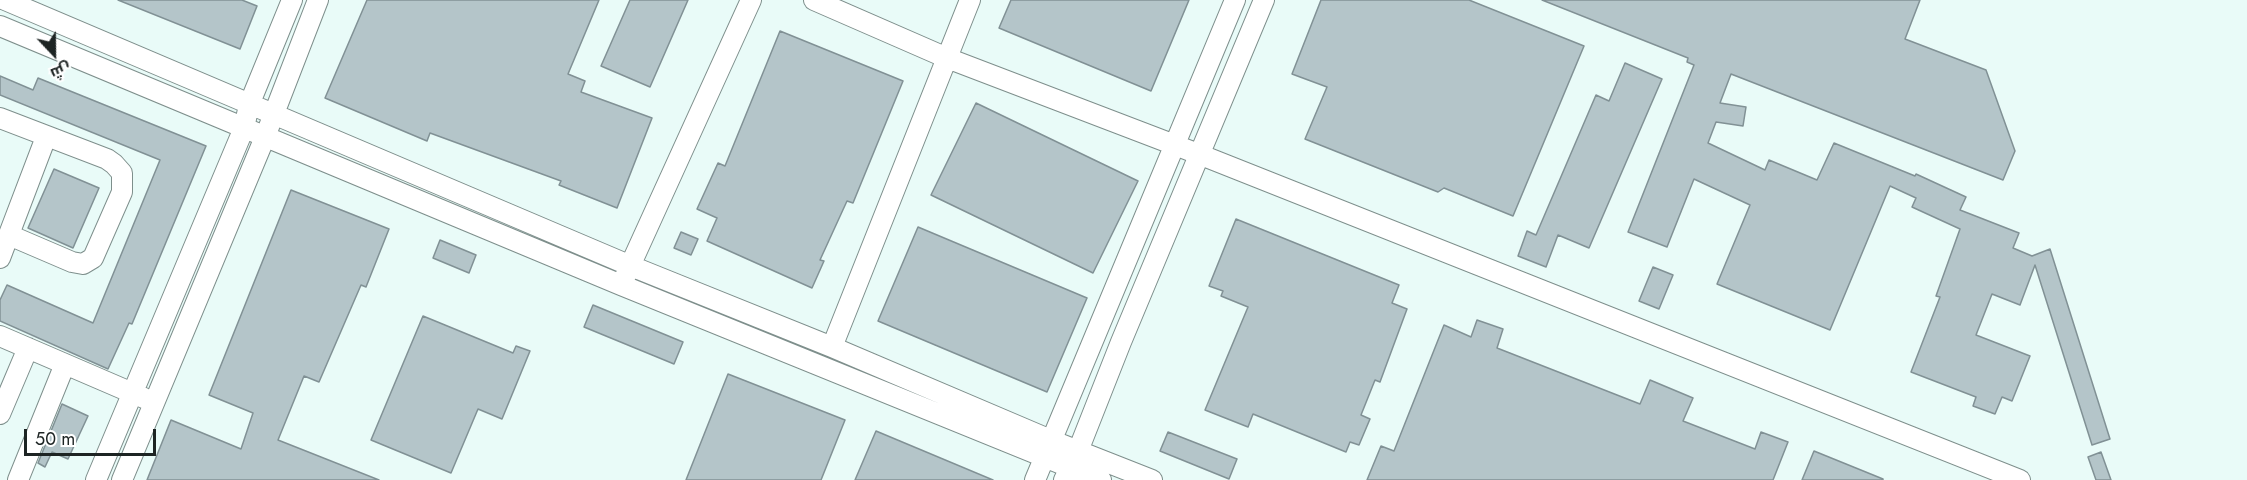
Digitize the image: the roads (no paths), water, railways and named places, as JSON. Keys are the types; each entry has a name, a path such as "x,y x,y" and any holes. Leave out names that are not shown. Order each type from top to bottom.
{"street":[{"path":"5,0 40,7 249,105 275,113 631,266 832,346 1049,449 1070,466 1101,480"},
{"path":"96,480 244,128 249,105 292,0"},
{"path":"122,480 275,113 318,0"},
{"path":"621,285 751,0"},
{"path":"814,0 947,58 1201,155 2019,480"},
{"path":"832,346 970,0"},
{"path":"1035,480 1091,341 1176,147 1235,0"},
{"path":"1070,466 1264,0"},
{"path":"0,26 621,285 1049,449"},
{"path":"0,118 107,159 122,173 122,192 93,258 83,264 72,262 9,235"},
{"path":"0,258 46,137"},
{"path":"0,336 154,403"},
{"path":"1091,341 1121,342"},
{"path":"0,414 28,348"},
{"path":"18,480 65,364"},
{"path":"1070,466 1152,480"}]}
